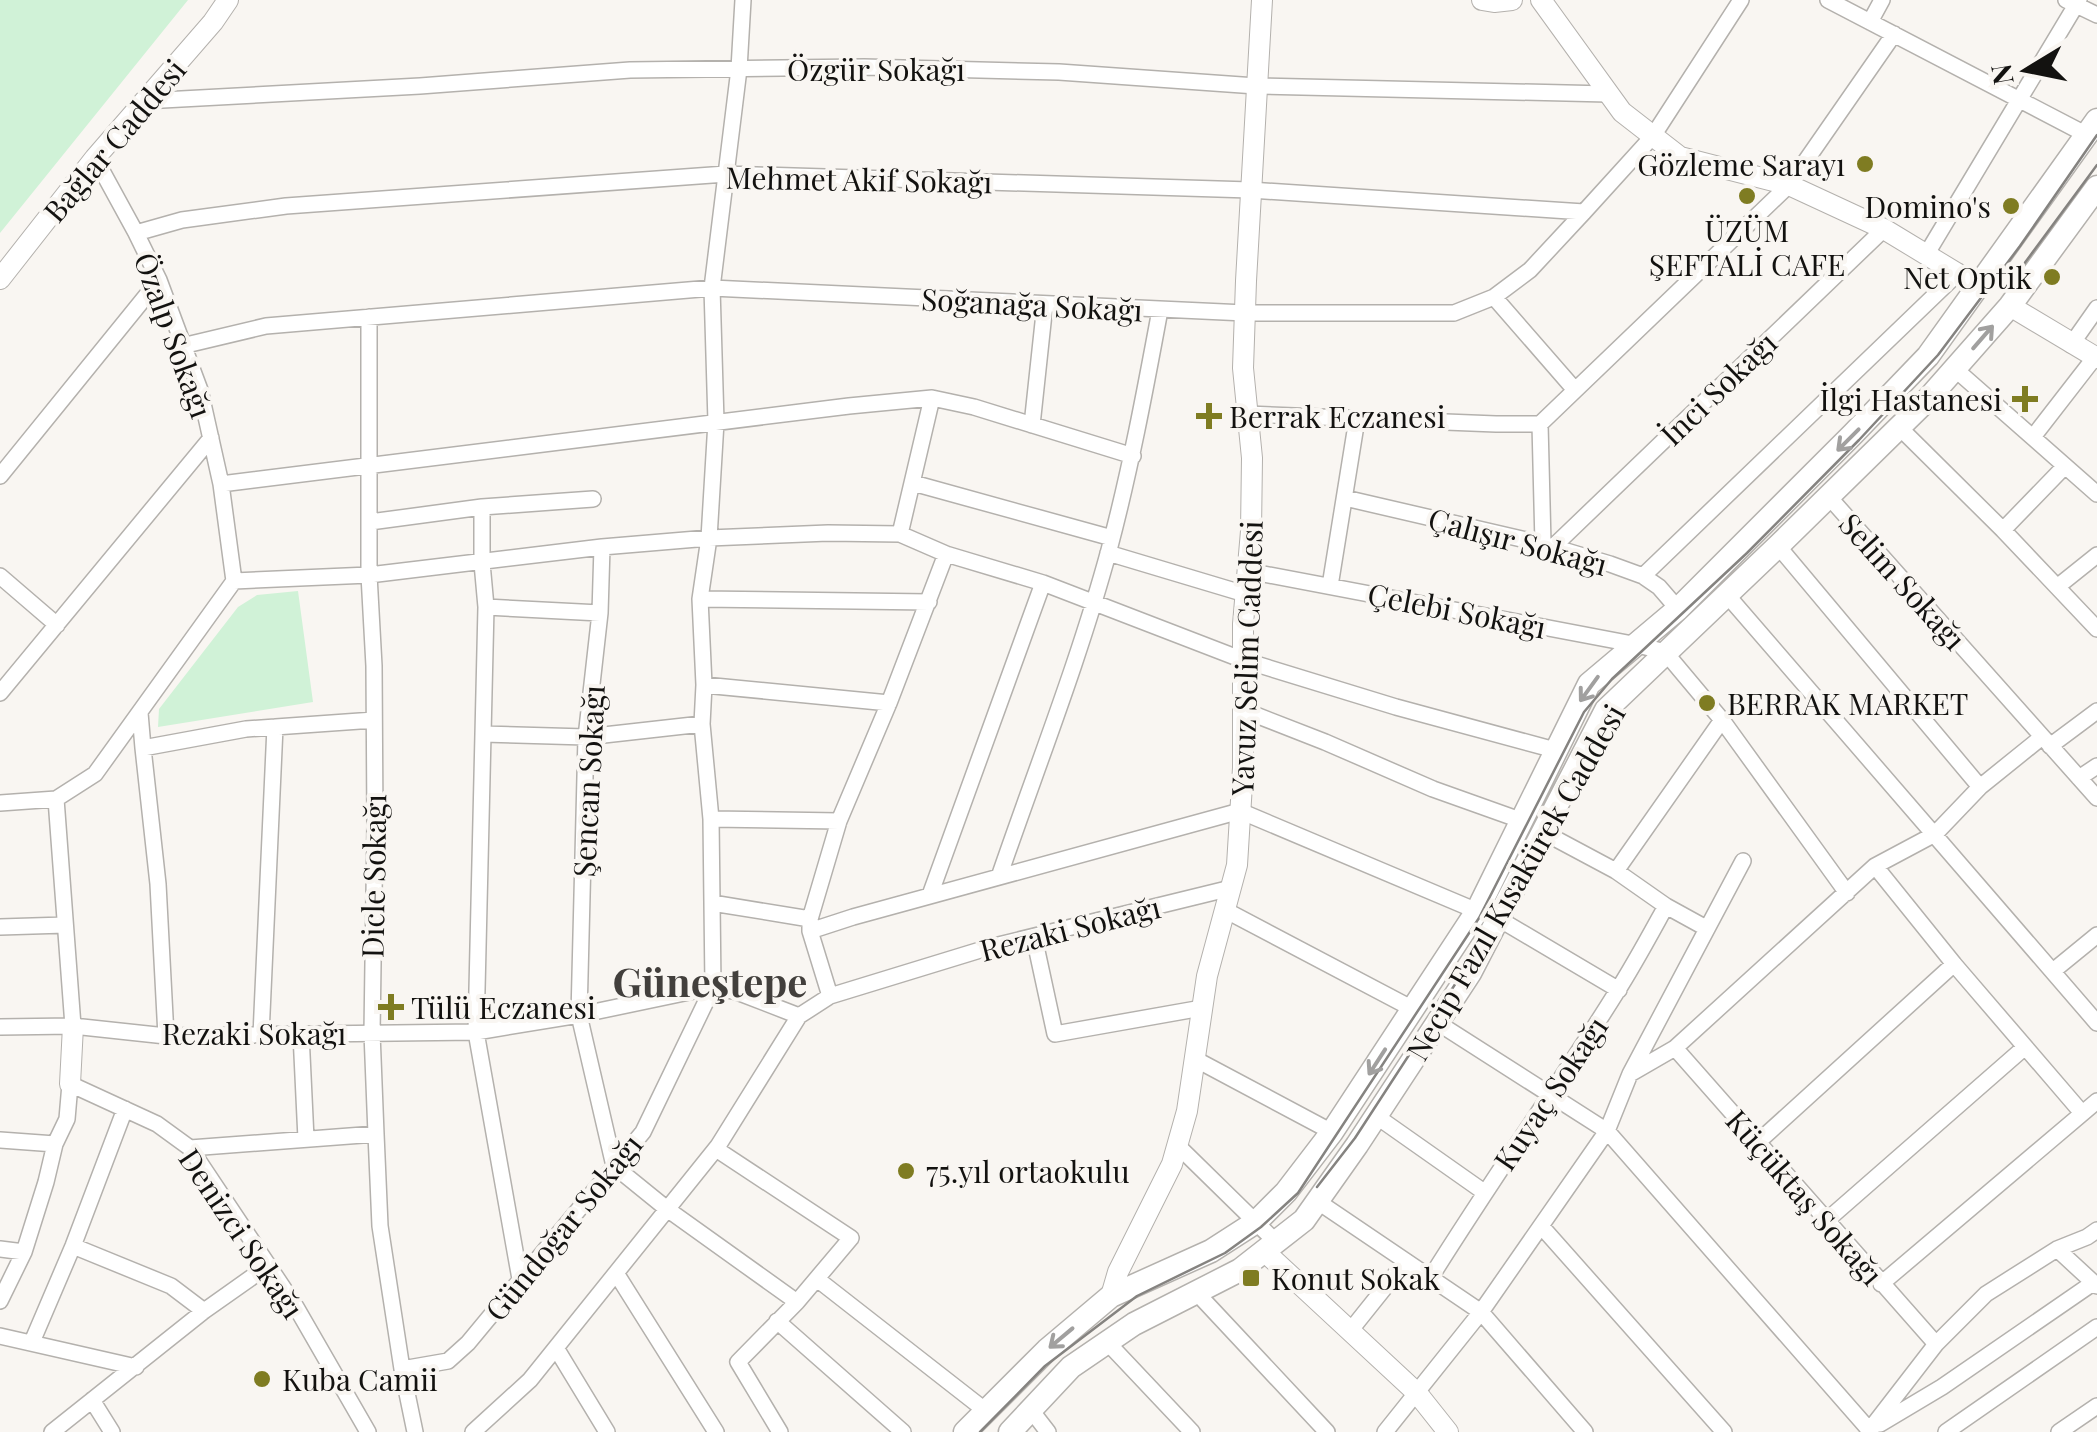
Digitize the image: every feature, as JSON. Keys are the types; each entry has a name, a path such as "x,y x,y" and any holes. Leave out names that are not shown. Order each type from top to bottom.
{"main road":[{"name":"Necip Fazıl Kısakürek Caddesi","path":"965,1432 1047,1350 1111,1296 1211,1251 1256,1222 1286,1192 1332,1132 1476,911 1589,684 1678,609 1928,356 1968,279 2092,128"},
{"name":"Necip Fazıl Kısakürek Caddesi","path":"1010,1432 1072,1367 1134,1324 1240,1270 1304,1220 1438,1023 1499,919 1606,710 1829,497 1955,369 2010,306 2097,187"}],"street":[{"name":"Bağlar Caddesi","path":"0,280 94,158 228,0"},
{"path":"713,987 711,818 702,724 700,599 709,538 716,422 712,288 739,69 743,0"},
{"name":"Yavuz Selim Caddesi","path":"1111,1296 1118,1272 1172,1164 1188,1112 1207,976 1237,865 1252,458 1243,368 1262,0"},
{"path":"1482,0 1512,0"},
{"path":"1541,0 1622,112 1680,157 1789,185 1884,229 1968,279 1643,576"},
{"name":"Soğanağa Sokağı","path":"182,346 266,326 712,288 1245,313 1454,313 1494,296 1530,270 1584,212 1652,136 1741,0"},
{"path":"1828,0 2020,100 2092,128"},
{"path":"1870,22 1882,0"},
{"path":"1926,254 2020,100 2074,2 2097,15"},
{"path":"1248,414 1540,424 1789,185 1894,34"},
{"name":"Özgür Sokağı","path":"144,102 630,70 864,68 1059,72 1256,86 1608,94"},
{"name":"Özalp Sokağı","path":"94,158 159,280 200,390 221,484 234,582"},
{"name":"Mehmet Akif Sokağı","path":"136,233 182,220 286,206 726,174 1250,190 1584,212"},
{"name":"İnci Sokağı","path":"1548,546 1884,229"},
{"path":"0,476 159,280"},
{"path":"1494,296 1575,390"},
{"path":"1032,424 1045,304"},
{"path":"2010,306 2096,358 2033,437"},
{"path":"2072,345 2097,308"},
{"path":"998,877 1094,603 1132,456 1160,310"},
{"name":"Dicle Sokağı","path":"369,317 369,575 374,720 372,1033 376,1134 380,1226 416,1432"},
{"path":"1955,369 2097,494"},
{"path":"900,534 932,398"},
{"path":"221,484 932,398 974,406 1132,456"},
{"path":"1330,586 1358,419"},
{"path":"1540,424 1548,546"},
{"path":"1900,427 2097,629"},
{"path":"0,693 211,438"},
{"path":"2003,530 2066,466"},
{"path":"912,483 1110,545 1246,594"},
{"name":"Selim Sokağı","path":"1829,497 2097,798"},
{"name":"Çalışır Sokağı","path":"1346,498 1548,546 1643,576 1678,609"},
{"path":"370,522 482,506 592,499"},
{"path":"482,506 486,607 476,1032 520,1279"},
{"path":"0,803 56,799 95,774 234,582 369,575 709,538 828,533 900,534 946,554 1043,583 1242,660 1555,750"},
{"path":"1778,546 1980,787"},
{"name":"Şencan Sokağı","path":"602,547 600,613 586,737 579,1015 614,1166"},
{"path":"830,996 810,925 838,821 946,554"},
{"path":"2057,586 2097,556"},
{"name":"Çelebi Sokağı","path":"1248,571 1665,652"},
{"path":"0,576 57,624"},
{"path":"930,896 1043,583"},
{"path":"1727,595 2097,1023"},
{"path":"700,599 929,602"},
{"path":"486,607 600,613"},
{"path":"1665,652 1722,720 1847,893"},
{"path":"704,684 888,703"},
{"path":"1243,710 1433,790 1520,820"},
{"path":"1630,1074 1675,1048 1875,866 1935,834 1980,787 2046,741 2097,712"},
{"path":"140,713 158,884 166,1036"},
{"path":"142,748 246,729 374,720"},
{"path":"1616,871 1722,720"},
{"path":"483,734 586,737 702,724"},
{"path":"262,1035 275,727"},
{"path":"2079,778 2097,766"},
{"path":"0,1300 24,1252 55,1144 67,1119 73,1026 56,799"},
{"path":"712,903 810,925 1240,810 1476,911"},
{"path":"711,818 838,821"},
{"path":"1543,832 1616,871 1706,928"},
{"path":"1385,1432 1481,1312 1607,1131 1630,1074 1743,862"},
{"path":"1875,866 2082,1114"},
{"name":"Rezaki Sokağı","path":"473,1432 493,1426 716,1149 800,1016 830,996 990,947 1231,888"},
{"name":"Kuyaç Sokağı","path":"1431,1277 1618,990 1666,906"},
{"path":"1224,910 1410,1008"},
{"path":"1499,919 1618,990"},
{"path":"0,927 65,926"},
{"path":"2053,971 2097,935"},
{"path":"1034,937 1054,1034 1202,1008"},
{"path":"1758,1142 1954,964"},
{"name":"Rezaki Sokağı","path":"0,1027 73,1026 166,1036 476,1032 713,987 800,1016"},
{"name":"Gündoğar Sokağı","path":"402,1369 448,1360 468,1343 642,1132 713,987"},
{"path":"1438,1023 1607,1131 1869,1431"},
{"path":"302,1034 306,1139"},
{"path":"1826,1221 2025,1046"},
{"name":"Küçüktaş Sokağı","path":"1675,1048 1936,1344"},
{"path":"1195,1058 1332,1132"},
{"name":"Denizci Sokağı","path":"70,1084 156,1124 190,1148 269,1265 368,1432"},
{"path":"1881,1284 2097,1101"},
{"path":"32,1342 125,1110"},
{"path":"1376,1116 1484,1192"},
{"path":"190,1148 376,1134"},
{"path":"0,1140 55,1144"},
{"path":"1178,1145 1256,1222 1270,1246 1350,1331 1417,1393 1448,1432"},
{"path":"716,1149 852,1238 738,1362 780,1432"},
{"path":"614,1166 797,1302"},
{"path":"1318,1201 1481,1312 1584,1432"},
{"path":"1542,1227 1724,1432"},
{"path":"1869,1431 1936,1344 1986,1294 2057,1249 2097,1230"},
{"path":"73,1246 171,1286 204,1311"},
{"path":"0,1249 24,1252"},
{"path":"1869,1431 2095,1284 2057,1249"},
{"path":"1350,1331 1406,1262"},
{"path":"52,1432 204,1311 269,1265"},
{"path":"616,1272 716,1432"},
{"path":"817,1280 986,1411"},
{"path":"1196,1292 1327,1432"},
{"path":"777,1321 903,1432"},
{"path":"1946,1432 2097,1327"},
{"path":"0,1336 136,1366"},
{"path":"1107,1342 1190,1431"},
{"path":"556,1348 608,1432"},
{"path":"92,1400 112,1432"},
{"path":"2059,1432 2097,1406"},
{"path":"1032,1410 1048,1432"}],"green space":[{"path":"0,0 188,0 0,233"},
{"path":"298,591 313,702 158,727 159,709 238,607 257,595"}],"tram line":[{"path":"980,1432 1045,1366 1137,1296 1225,1253 1298,1193 1479,918 1584,712 1612,679 1747,553 1938,355 2097,135"},
{"path":"2007,287 2097,165"},
{"path":"1317,1187 1355,1138 1465,969 1483,932"}],"place":[{"name":"Gözleme Sarayı","path":"1865,164"},
{"name":"ÜZÜM ŞEFTALİ CAFE","path":"1747,196"},
{"name":"Domino's","path":"2011,206"},
{"name":"Net Optik","path":"2052,277"},
{"name":"İlgi Hastanesi","path":"2025,399"},
{"name":"Berrak Eczanesi","path":"1209,416"},
{"name":"BERRAK MARKET","path":"1707,703"},
{"name":"Tülü Eczanesi","path":"391,1007"},
{"name":"75.yıl ortaokulu","path":"906,1171"},
{"name":"Konut Sokak","path":"1251,1278"},
{"name":"Kuba Camii","path":"262,1379"}],"district":[{"name":"Güneştepe","path":"710,980"}]}
